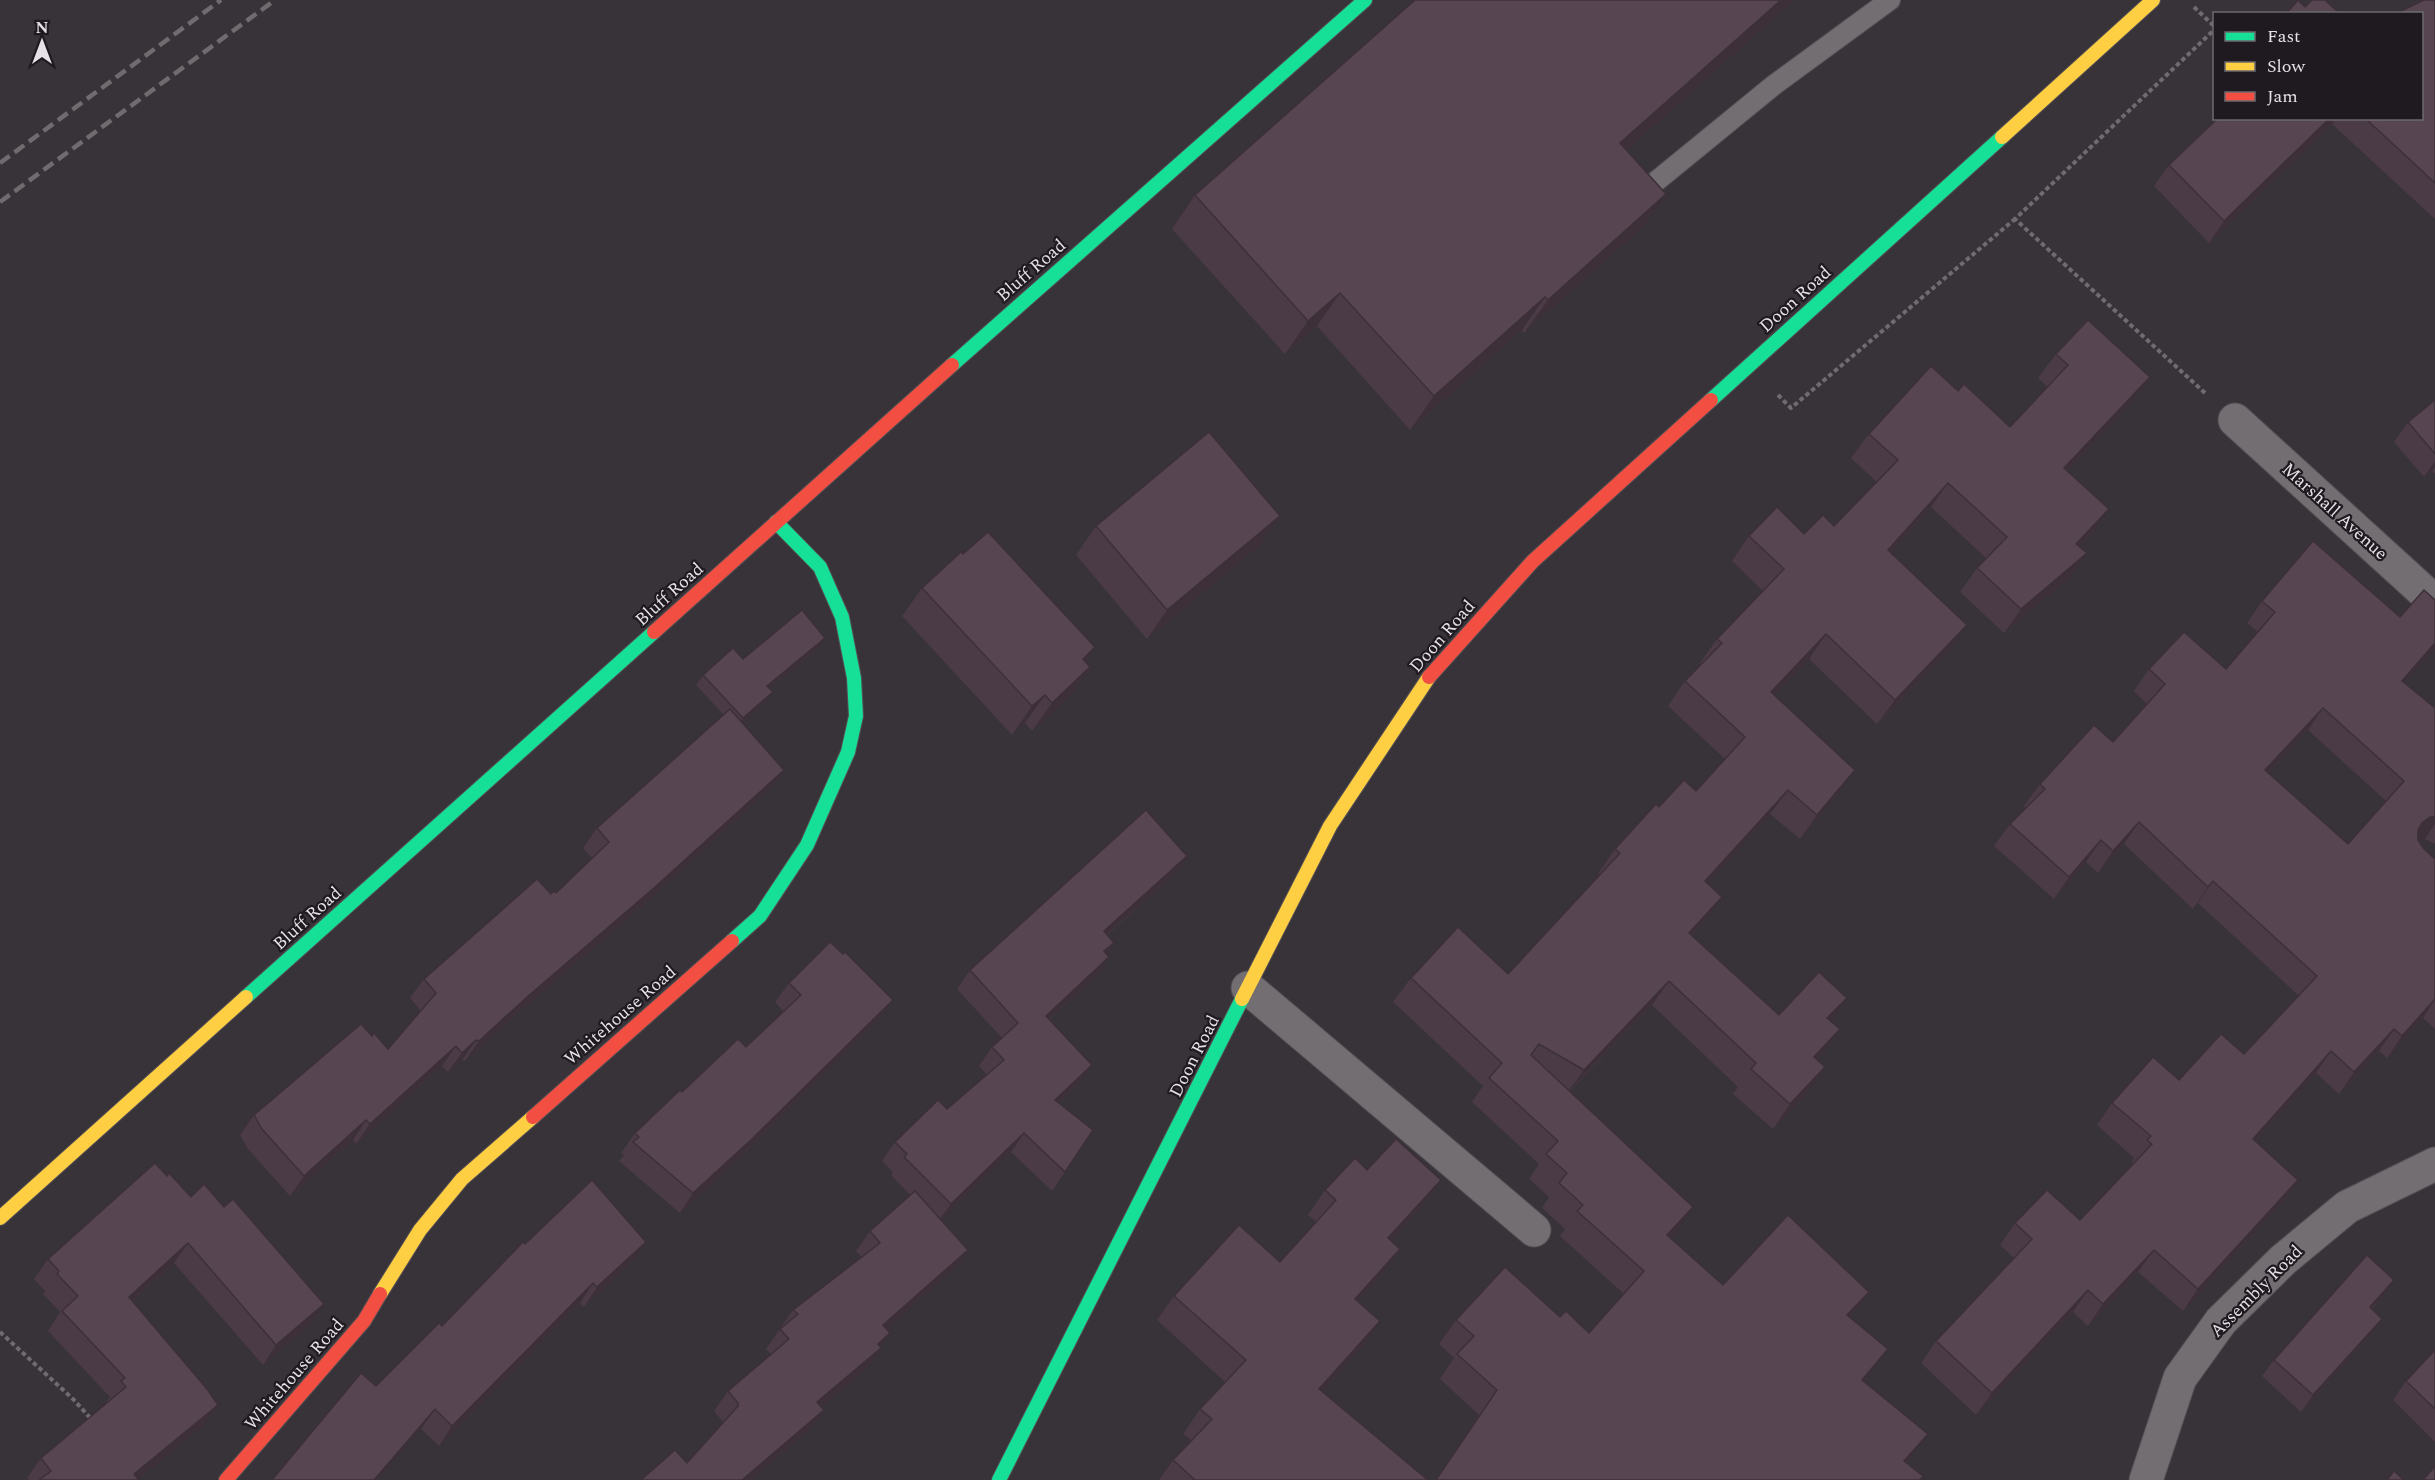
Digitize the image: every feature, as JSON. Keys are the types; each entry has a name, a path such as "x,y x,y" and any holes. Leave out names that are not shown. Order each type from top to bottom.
{"street":[{"name":"Bluff Road","path":"0,1218 1016,307 1365,0"},
{"name":"Doon Road","path":"999,1480 1330,826 1434,669 1533,561 2153,0"},
{"name":"Marshall Avenue","path":"2235,420 2435,602"},
{"name":"Whitehouse Road","path":"226,1480 364,1321 420,1230 462,1179 760,916 807,845 830,798 848,752 856,716 854,678 842,616 820,567 776,522"},
{"path":"1248,988 1534,1230"},
{"name":"Assembly Road","path":"2146,1480 2180,1378 2221,1321 2283,1260 2347,1207 2435,1164"}],"lane":[{"path":"1643,192 1774,85 1890,0"}],"path":[{"path":"2187,0 2213,27"},
{"path":"1749,366 1791,408 2015,219 2213,29"},
{"path":"2015,219 2235,420"},
{"path":"0,1332 73,1399 95,1423"}],"building":[{"path":"1415,0 1781,0 1620,143 1666,194 1548,300 1545,297 1434,396 1340,293 1308,321 1195,195"},
{"path":"2298,0 2305,7 2312,0 2325,0 2338,12 2288,12"},
{"path":"2424,0 2435,0 2435,183 2367,120 2423,120 2423,12 2399,12"},
{"path":"2216,120 2328,120 2224,221 2169,165"},
{"path":"2088,320 2150,377 2064,468 2109,509 2076,544 2087,553 2021,609 1977,568 2007,537 1948,483 1888,550 1967,625 1895,700 1826,634 1771,692 1855,770 1817,815 1788,790 1705,881 1722,897 1689,933 1779,1015 1819,972 1847,998 1827,1018 1840,1029 1814,1057 1825,1067 1790,1104 1751,1069 1756,1063 1669,981 1584,1070 1539,1044 1531,1055 1693,1207 1667,1235 1723,1285 1788,1215 1869,1292 1847,1315 1888,1349 1862,1380 1928,1434 1904,1461 1923,1476 1920,1480 1436,1480 1497,1390 1457,1354 1474,1336 1456,1320 1505,1267 1560,1317 1566,1311 1589,1333 1644,1271 1577,1211 1583,1205 1559,1183 1567,1173 1546,1154 1558,1141 1489,1078 1502,1063 1411,978 1458,927 1508,974 1620,853 1615,849 1656,804 1659,807 1684,780 1696,791 1745,737 1685,681 1722,643 1717,639 1784,569 1749,536 1777,507 1804,534 1823,515 1834,526 1898,460 1869,434 1931,366 1958,391 1964,384 2010,427 2068,365 2056,354"},
{"path":"2435,400 2435,454 2408,422"},
{"path":"1209,432 1280,516 1167,610 1096,526"},
{"path":"988,532 1095,647 1083,659 1090,667 1052,703 1045,695 1032,706 922,588 961,552 963,554"},
{"path":"2313,541 2400,617 2424,590 2435,600 2435,643 2402,681 2435,708 2435,817 2430,817 2422,823 2418,830 2418,840 2435,859 2435,999 2402,1036 2394,1029 2354,1072 2331,1051 2253,1139 2298,1180 2198,1289 2154,1250 2103,1304 2088,1290 1992,1393 1936,1341 2032,1239 2015,1223 2047,1190 2080,1220 2152,1144 2147,1140 2151,1136 2112,1103 2153,1057 2179,1080 2221,1034 2244,1054 2317,976 2213,881 2208,887 2139,822 2113,851 2101,840 2069,877 2010,824 2045,789 2040,784 2094,725 2113,742 2165,684 2149,669 2184,632 2226,669 2275,612 2262,601","holes":["2323,708 2404,781 2348,844 2265,770"]},
{"path":"802,610 825,638 767,686 773,692 743,718 703,675 733,648 743,659"},
{"path":"730,709 784,770 479,1041 476,1040 462,1053 456,1046 370,1124 366,1120 304,1176 262,1129 254,1115 361,1024 372,1036 374,1033 388,1049 436,993 424,979 537,879 551,894 554,891 556,893 609,842 597,828"},
{"path":"1146,810 1187,856 1104,931 1114,943 1104,951 1109,957 1046,1016 1092,1065 1055,1100 1093,1130 1065,1172 1024,1133 951,1204 904,1157 907,1154 895,1142 938,1100 947,1109 1004,1060 992,1047 1018,1023 970,970"},
{"path":"830,942 843,954 845,952 893,1000 753,1138 693,1193 633,1142 639,1137 635,1133 738,1039 746,1047 801,995 789,983"},
{"path":"1396,1139 1441,1180 1388,1238 1400,1249 1355,1299 1380,1321 1319,1389 1428,1480 1193,1480 1173,1460 1212,1419 1200,1409 1246,1360 1174,1296 1239,1225 1280,1262 1336,1200 1325,1190 1355,1158 1367,1170"},
{"path":"155,1163 167,1176 169,1173 191,1197 204,1184 224,1207 233,1199 324,1304 276,1345 188,1243 129,1297 218,1405 134,1474 139,1480 39,1480 51,1471 41,1458 126,1387 121,1381 125,1378 62,1311 78,1296 57,1274 59,1271 48,1259"},
{"path":"592,1180 646,1242 597,1287 593,1283 452,1426 435,1409 374,1480 272,1480 361,1373 376,1386 439,1323 442,1326 523,1242 525,1244"},
{"path":"915,1191 968,1250 883,1325 890,1333 878,1344 881,1348 817,1402 824,1410 742,1480 641,1480 675,1450 687,1463 738,1406 728,1391 789,1339 780,1329 798,1314 793,1310 880,1243 870,1231"},
{"path":"2367,1255 2394,1280 2370,1307 2382,1319 2313,1395 2274,1360"},
{"path":"2435,1350 2435,1409 2406,1381"},
{"path":"2435,1466 2435,1480 2423,1480"},
{"path":"2394,1471 2404,1480 2387,1480"}],"railway":[{"path":"0,163 221,0"},
{"path":"0,202 275,0"}],"traffic: fast":[{"path":"952,365 1365,0"},
{"path":"1711,400 2002,137"},
{"path":"732,941 760,916 807,845 848,752 856,716 854,678 842,617 820,567 776,522"},
{"path":"246,997 654,632"},
{"path":"999,1480 1242,999"}],"traffic: slow":[{"path":"2002,137 2153,0"},
{"path":"1242,999 1330,826 1429,677"},
{"path":"0,1218 246,997"},
{"path":"380,1294 420,1230 462,1179 533,1117"}],"traffic: jam":[{"path":"654,632 952,365"},
{"path":"1429,677 1533,561 1711,400"},
{"path":"533,1117 732,941"},
{"path":"226,1480 364,1321 380,1294"}]}
